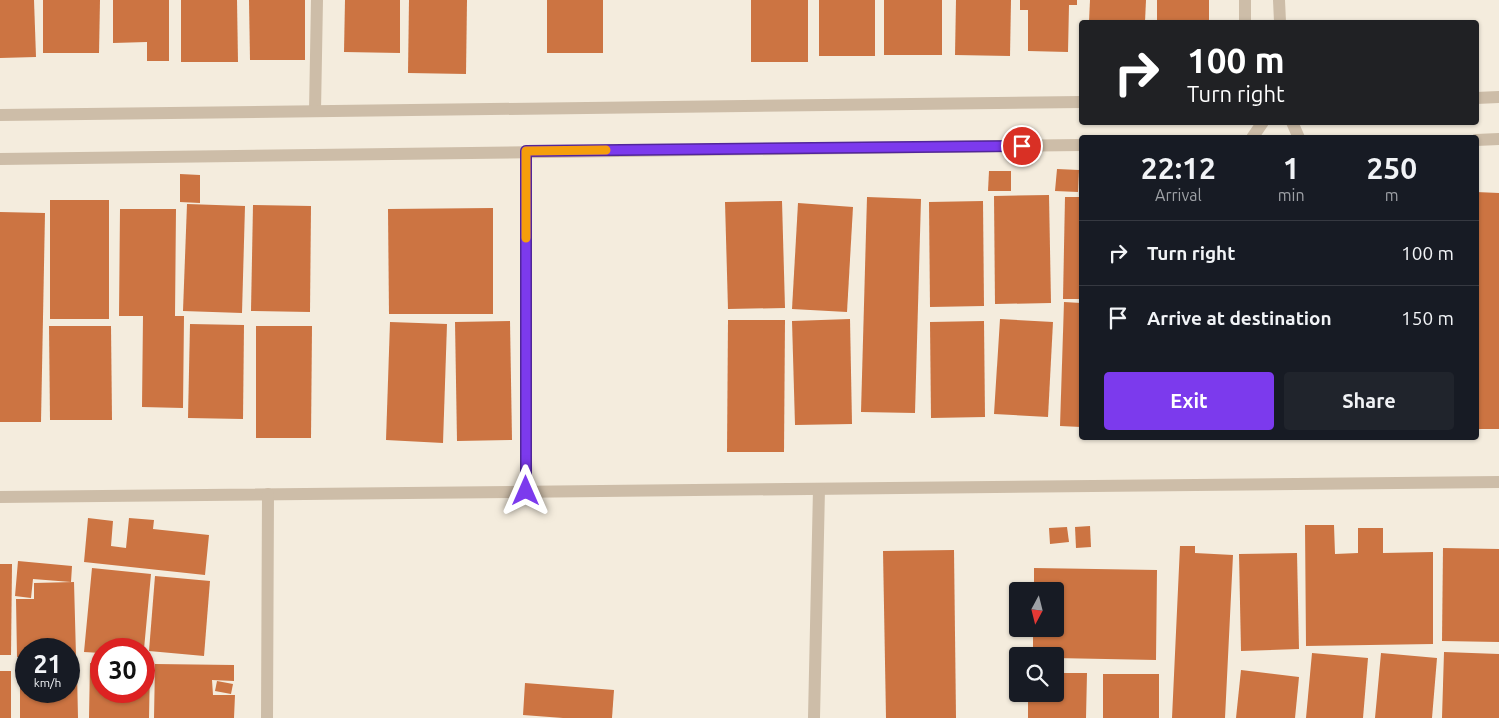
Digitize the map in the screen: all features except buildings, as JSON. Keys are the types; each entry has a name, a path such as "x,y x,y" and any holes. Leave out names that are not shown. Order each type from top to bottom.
{"street":[{"path":"315,112 317,0"},
{"path":"1245,0 1245,20"},
{"path":"1280,0 1280,20"},
{"path":"1479,98 1499,97"},
{"path":"0,115 1079,102"},
{"path":"1479,140 1499,139"},
{"path":"0,158 1079,145"},
{"path":"526,151 526,491"},
{"path":"0,497 1499,482"},
{"path":"814,718 818,489"},
{"path":"267,718 268,494"}],"slow traffic":[{"path":"526,238 526,151 606,150"}],"route":[{"path":"526,491 526,151 1022,146"}]}
